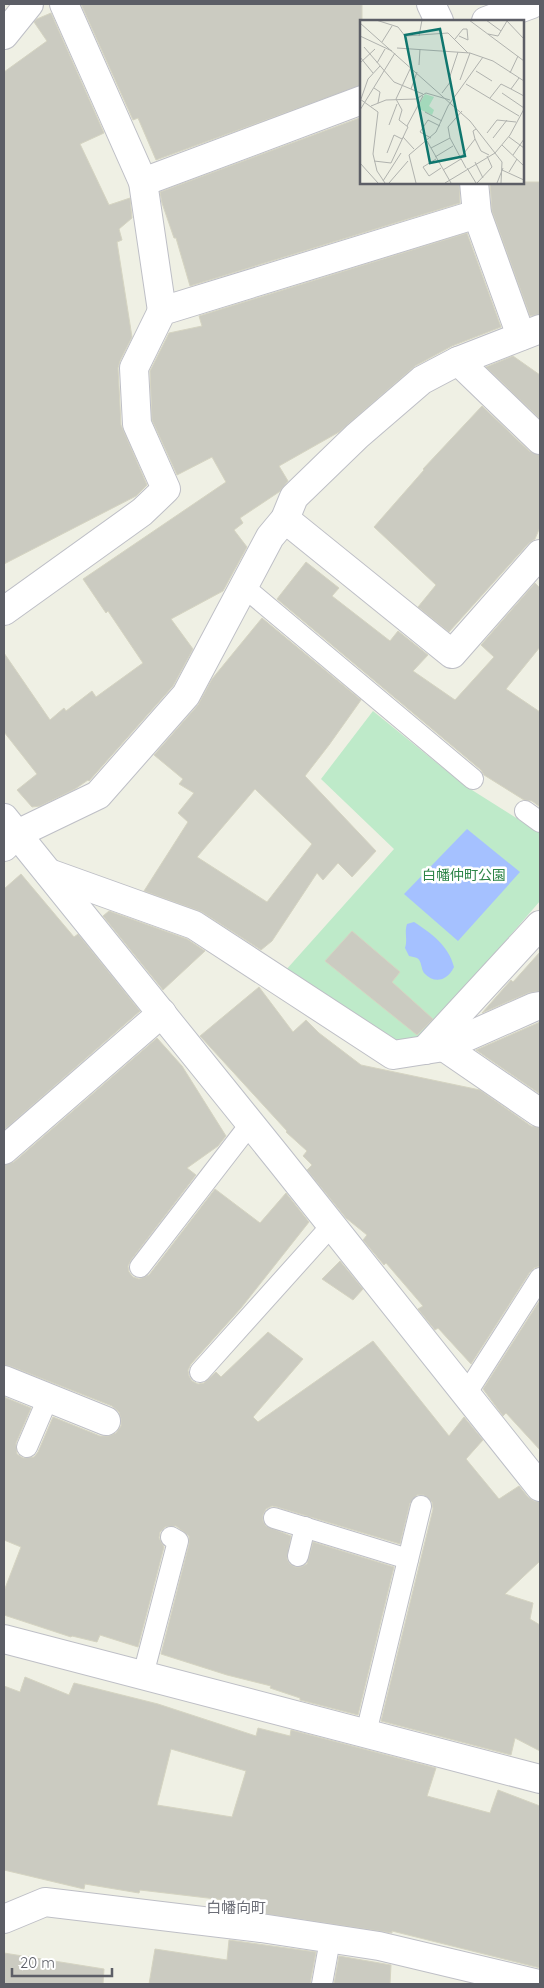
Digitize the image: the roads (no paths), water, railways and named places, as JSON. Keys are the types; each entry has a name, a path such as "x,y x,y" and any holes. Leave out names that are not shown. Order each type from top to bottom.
{"street":[{"path":"4,35 29,4"},
{"path":"4,612 142,512 166,490 136,424 134,368 162,311 143,182 64,4"},
{"path":"432,4 439,20"},
{"path":"489,20 532,4"},
{"path":"143,182 360,101"},
{"path":"474,184 476,214 530,332 458,361 422,380 357,436 294,497 285,519 270,538 186,695 98,795 8,833 49,873 251,1123 540,1487"},
{"path":"162,311 476,214"},
{"path":"458,361 540,440"},
{"path":"285,519 452,654 540,554"},
{"path":"49,873 194,925 393,1055 435,1049 540,1006"},
{"path":"435,1049 540,925"},
{"path":"4,1150 162,1014"},
{"path":"435,1049 540,1113"},
{"path":"4,1380 106,1421"},
{"path":"4,1638 540,1779"},
{"path":"4,1919 45,1902 261,1928 379,1946 539,1984"}],"lane":[{"path":"244,587 473,780"},
{"path":"140,1267 251,1123"},
{"path":"200,1372 332,1225"},
{"path":"466,1394 540,1278"},
{"path":"27,1447 48,1398"},
{"path":"366,1733 421,1506"},
{"path":"274,1518 408,1559"},
{"path":"298,1556 305,1528"},
{"path":"143,1675 178,1541 171,1537"},
{"path":"322,1984 330,1940"}],"water":[{"path":"467,829 520,872 458,941 404,894"},
{"path":"414,922 444,946 452,959 454,967 445,978 437,980 428,977 423,971 419,959 409,956 405,948 406,927 407,924"}],"district":[{"name":"白幡向町","path":"236,1907"}],"park label":[{"name":"白幡仲町公園","path":"464,875"}]}
